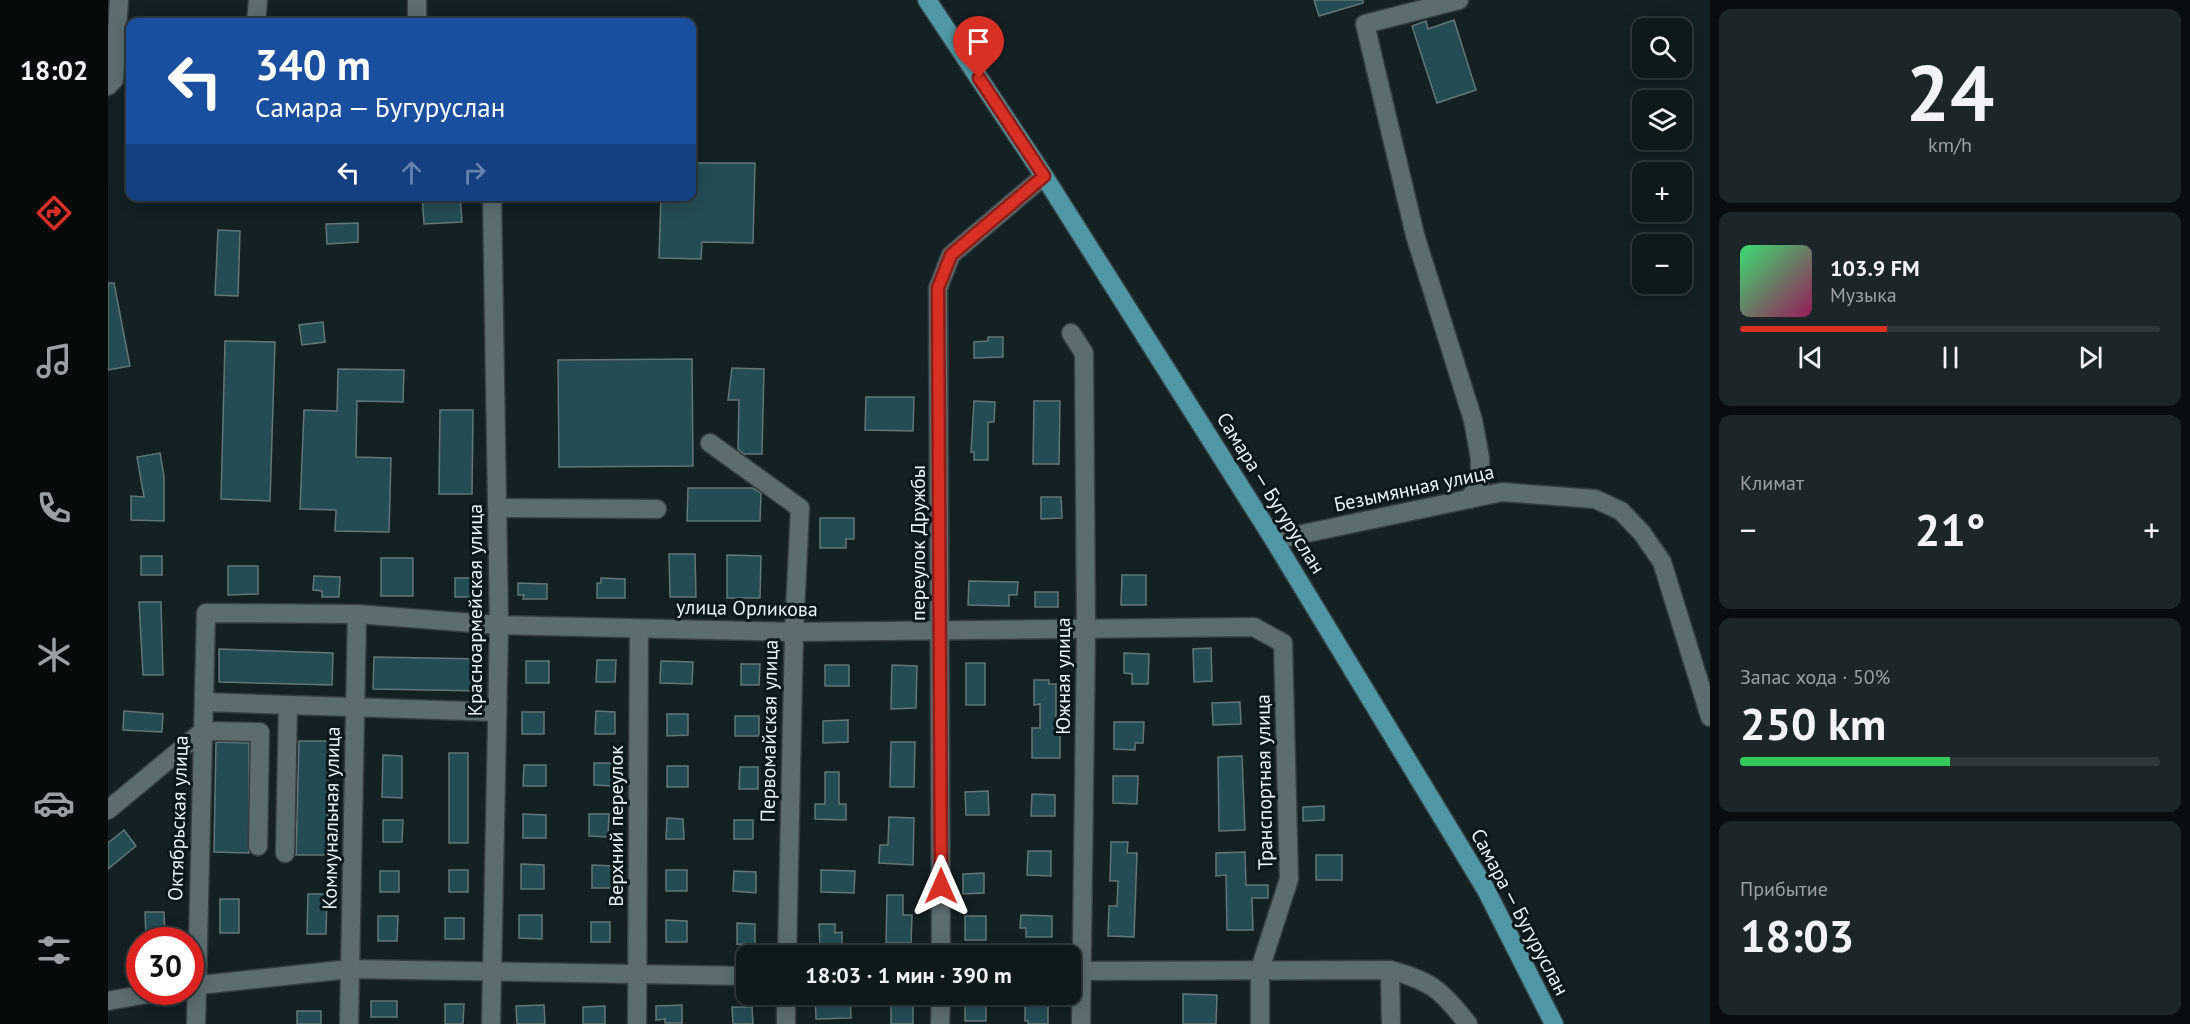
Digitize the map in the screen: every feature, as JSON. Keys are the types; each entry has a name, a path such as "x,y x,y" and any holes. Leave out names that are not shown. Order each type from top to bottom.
{"main road":[{"name":"Самара — Бугуруслан","path":"927,0 1044,176 1274,540 1485,888 1554,1024"}],"street":[{"path":"117,82 119,0"},
{"path":"256,18 258,0"},
{"path":"417,0 417,18"},
{"path":"1459,0 1365,24 1415,235 1473,420 1480,458 1479,482 1469,499"},
{"name":"переулок Дружбы","path":"941,945 938,288 951,255 1044,176"},
{"name":"Красноармейская улица","path":"491,1024 499,625 499,508 492,201"},
{"name":"Южная улица","path":"1071,333 1084,353 1086,630 1078,945"},
{"name":"Первомайская улица","path":"710,443 800,508 794,632 787,945"},
{"name":"Безымянная улица","path":"1274,540 1502,492 1544,493 1595,499 1621,511 1642,533 1662,562 1710,717"},
{"path":"499,508 657,509"},
{"name":"улица Орликова","path":"206,613 357,614 499,625 794,632 1254,627 1283,643"},
{"name":"Октябрьская улица","path":"195,927 206,613"},
{"name":"Коммунальная улица","path":"349,1024 357,614"},
{"name":"Верхний переулок","path":"637,1024 639,628"},
{"name":"Транспортная улица","path":"1260,1024 1260,969 1289,879 1283,643"},
{"path":"204,702 497,712"},
{"path":"285,853 288,705"},
{"path":"108,810 203,731 260,732 258,846"},
{"path":"204,984 351,969 736,976"},
{"path":"1081,970 1390,970 1418,977 1444,994 1468,1024"},
{"path":"1390,970 1391,1024"},
{"path":"108,1001 126,998"},
{"name":"Октябрьская улица","path":"195,1005 196,1024"},
{"path":"786,1005 786,1024"},
{"path":"940,1005 940,1024"},
{"name":"Южная улица","path":"1080,1005 1081,1024"}],"building":[{"path":"1314,0 1363,0 1363,3 1319,16"},
{"path":"1454,20 1476,90 1437,103 1412,26 1426,21 1428,29"},
{"path":"696,163 755,163 753,243 702,242 701,259 659,258 661,201 696,201"},
{"path":"422,201 460,201 462,222 424,224"},
{"path":"358,223 358,242 327,244 326,224"},
{"path":"218,230 240,231 238,296 215,295"},
{"path":"108,283 114,283 130,366 108,370"},
{"path":"323,322 325,342 302,345 299,325"},
{"path":"988,337 1003,337 1003,357 974,358 974,342 988,341"},
{"path":"225,341 275,342 270,501 221,499"},
{"path":"692,359 693,466 559,467 558,360"},
{"path":"732,368 764,369 762,454 744,454 738,449 739,400 728,400"},
{"path":"338,369 404,370 403,402 357,401 356,457 391,458 389,532 335,531 336,510 300,509 304,410 337,411"},
{"path":"866,397 914,397 913,431 865,430"},
{"path":"974,401 995,402 994,422 988,422 988,460 974,460 974,452 971,452"},
{"path":"1034,401 1060,401 1059,464 1033,464"},
{"path":"440,410 473,410 472,494 439,494"},
{"path":"160,453 164,476 164,521 131,520 131,496 144,497 137,457"},
{"path":"688,488 753,488 761,493 760,521 687,521"},
{"path":"1041,497 1061,497 1062,518 1041,519"},
{"path":"820,518 854,518 854,539 846,539 846,548 820,548"},
{"path":"669,554 695,554 696,597 670,597"},
{"path":"727,555 761,556 760,598 727,598"},
{"path":"141,556 162,556 162,575 141,575"},
{"path":"381,558 413,558 413,596 381,596"},
{"path":"228,566 258,566 258,594 228,595"},
{"path":"1122,575 1146,575 1146,605 1121,605"},
{"path":"314,576 340,577 339,597 322,597 322,591 313,590"},
{"path":"455,578 473,578 472,597 455,597"},
{"path":"601,578 625,579 625,598 597,598 597,583 601,583"},
{"path":"969,581 1018,582 1017,595 1009,595 1009,606 968,605"},
{"path":"518,583 547,584 547,599 523,599 524,595 518,595"},
{"path":"1035,592 1058,592 1058,607 1035,607"},
{"path":"139,602 161,602 163,675 143,675"},
{"path":"1211,648 1212,681 1194,682 1193,649"},
{"path":"219,649 333,653 332,685 219,682"},
{"path":"1124,653 1149,654 1148,684 1132,684 1132,674 1124,673"},
{"path":"374,657 483,659 482,691 373,689"},
{"path":"597,660 616,660 615,682 596,682"},
{"path":"526,661 549,661 549,683 526,683"},
{"path":"661,661 693,662 692,684 660,683"},
{"path":"966,663 985,663 985,705 966,705"},
{"path":"741,664 760,664 759,685 741,685"},
{"path":"825,665 849,665 849,686 825,686"},
{"path":"892,665 917,666 916,708 891,709"},
{"path":"1034,680 1049,680 1049,684 1056,684 1056,722 1060,722 1060,758 1032,758 1032,728 1040,728 1040,704 1034,705"},
{"path":"1240,702 1241,724 1213,725 1212,703"},
{"path":"124,711 163,714 162,732 123,730"},
{"path":"596,711 615,712 615,734 595,734"},
{"path":"522,712 544,712 544,734 522,734"},
{"path":"667,714 688,714 688,735 667,736"},
{"path":"735,716 759,716 759,736 735,736"},
{"path":"848,720 848,742 823,743 823,721"},
{"path":"1114,722 1144,722 1143,743 1135,743 1135,750 1114,749"},
{"path":"299,741 329,741 327,855 296,855"},
{"path":"216,742 249,743 249,853 214,852"},
{"path":"891,742 915,742 914,787 890,787"},
{"path":"449,753 468,753 468,843 449,843"},
{"path":"383,755 402,756 402,798 382,797"},
{"path":"1242,756 1245,830 1219,831 1218,757"},
{"path":"594,763 614,763 613,786 594,785"},
{"path":"524,765 546,765 546,786 523,786"},
{"path":"667,766 688,766 688,787 667,787"},
{"path":"740,767 758,767 758,789 739,789"},
{"path":"825,772 839,772 839,804 846,804 846,820 815,819 815,804 825,804"},
{"path":"1113,776 1138,776 1137,804 1113,803"},
{"path":"988,791 989,815 966,815 965,792"},
{"path":"1032,794 1055,795 1055,816 1031,816"},
{"path":"1324,806 1324,820 1303,821 1303,807"},
{"path":"523,814 546,815 546,838 523,838"},
{"path":"589,814 609,814 608,837 589,836"},
{"path":"889,817 914,818 913,865 879,863 880,845 888,845"},
{"path":"667,818 683,819 684,839 666,839"},
{"path":"383,820 403,820 402,842 383,842"},
{"path":"734,820 753,820 753,839 734,839"},
{"path":"124,830 136,846 108,869 108,843"},
{"path":"1111,842 1128,842 1127,853 1137,853 1134,937 1108,936 1109,906 1117,906 1118,881 1110,881"},
{"path":"1028,851 1051,851 1051,876 1027,875"},
{"path":"1245,852 1246,885 1268,885 1268,898 1252,898 1253,930 1227,930 1226,875 1216,876 1216,853"},
{"path":"1316,855 1342,855 1342,880 1316,880"},
{"path":"521,864 544,865 544,889 521,889"},
{"path":"592,865 612,866 611,888 592,888"},
{"path":"449,870 468,870 468,892 449,892"},
{"path":"666,870 687,870 687,891 666,891"},
{"path":"821,870 855,871 854,893 821,892"},
{"path":"380,871 399,871 399,892 380,892"},
{"path":"734,871 756,872 756,893 733,891"},
{"path":"984,873 984,893 963,894 963,874"},
{"path":"308,894 327,894 326,934 307,934"},
{"path":"887,895 903,895 903,915 912,915 911,943 886,943"},
{"path":"220,899 239,899 239,933 220,933"},
{"path":"145,912 164,912 165,927 146,927"},
{"path":"519,915 542,915 542,939 519,938"},
{"path":"1021,915 1052,916 1052,937 1026,937 1026,928 1020,928"},
{"path":"378,916 398,916 397,941 378,941"},
{"path":"965,916 986,916 986,940 965,940"},
{"path":"445,918 464,918 464,939 445,939"},
{"path":"666,920 687,921 687,942 666,942"},
{"path":"591,922 610,922 610,942 591,942"},
{"path":"737,923 755,924 755,945 737,944"},
{"path":"819,924 835,924 835,933 842,932 842,945 820,945"},
{"path":"1183,994 1217,995 1216,1024 1183,1024"},
{"path":"371,1001 397,1001 397,1017 371,1017"},
{"path":"445,1004 464,1004 463,1024 445,1024"},
{"path":"544,1005 545,1024 517,1024 516,1006"},
{"path":"682,1005 682,1023 665,1023 665,1019 656,1020 656,1006"},
{"path":"815,1005 850,1005 851,1018 816,1019"},
{"path":"891,1005 913,1005 913,1024 891,1024"},
{"path":"965,1005 986,1005 986,1021 965,1021"},
{"path":"1025,1005 1048,1005 1048,1024 1028,1024 1028,1021 1025,1021"},
{"path":"605,1006 605,1024 583,1024 583,1007"},
{"path":"732,1007 752,1007 753,1024 733,1024"},
{"path":"297,1011 321,1011 321,1024 297,1024"}],"route":[{"path":"941,886 938,288 951,255 1044,176 979,78"}]}
